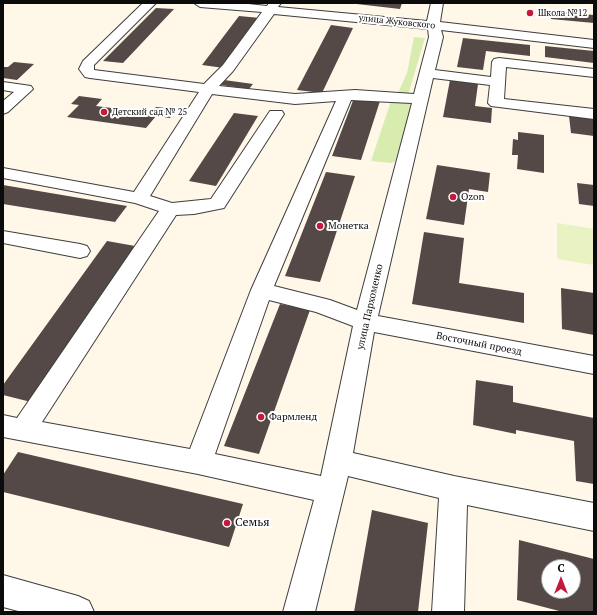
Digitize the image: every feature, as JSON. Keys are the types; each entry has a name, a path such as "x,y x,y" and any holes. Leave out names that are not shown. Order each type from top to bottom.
{"street":[{"path":"150,3 88,64 86,69 90,74 295,99 389,96 421,100"},
{"name":"улица Жуковского","path":"200,3 273,6 594,44"},
{"name":"улица Пархоменко","path":"299,612 338,462 365,322 436,37 434,26 437,3"},
{"path":"139,198 208,89 228,68 273,6"},
{"path":"594,73 499,62 496,103 594,114"},
{"path":"427,72 498,82"},
{"path":"3,86 26,89 3,109"},
{"path":"198,462 262,290 345,97"},
{"path":"3,173 139,198 170,209 194,208 217,204 276,114"},
{"path":"170,209 13,428 198,462 331,491"},
{"path":"3,237 80,251"},
{"name":"Восточный проезд","path":"262,290 322,306 365,322 594,365"},
{"path":"338,462 454,489 594,517"},
{"path":"448,612 454,489"},
{"path":"3,591 78,612"}],"green space":[{"path":"414,37 425,38 408,95 397,95 407,73"},
{"path":"392,98 410,101 414,104 395,162 371,161"},
{"path":"557,223 594,229 594,265 557,259"}],"building":[{"path":"348,3 402,3 400,9"},
{"path":"156,8 174,9 123,63 103,61"},
{"path":"551,11 594,15 594,23 551,19"},
{"path":"239,16 260,18 224,68 202,65"},
{"path":"331,25 353,28 322,93 297,90"},
{"path":"463,38 530,45 530,56 486,51 483,70 457,67"},
{"path":"545,46 594,51 594,63 545,57"},
{"path":"14,62 34,64 17,80 3,78 3,67 8,67"},
{"path":"224,80 253,84 249,89 221,85"},
{"path":"450,80 478,84 475,106 492,108 491,123 443,117"},
{"path":"79,96 102,99 96,106 151,113 156,107 177,109 170,118 156,116 146,128 67,117 79,105 71,104"},
{"path":"354,98 380,101 361,160 332,156"},
{"path":"234,113 258,116 216,186 189,181"},
{"path":"569,116 594,119 594,136 571,133"},
{"path":"518,132 544,135 544,173 517,169 518,155 512,155 513,139 518,140"},
{"path":"437,165 490,173 488,192 469,189 464,225 426,219"},
{"path":"326,172 355,176 320,282 285,276"},
{"path":"577,183 594,185 594,206 579,204"},
{"path":"3,185 127,206 115,222 3,204"},
{"path":"424,232 464,238 459,283 524,293 524,323 412,304"},
{"path":"107,241 135,246 31,402 3,395 3,385"},
{"path":"561,288 594,293 594,335 562,329"},
{"path":"280,304 310,310 259,454 224,446"},
{"path":"476,380 513,386 513,402 594,418 594,484 576,481 574,441 516,430 516,434 473,425"},
{"path":"18,452 243,504 229,547 3,492 3,475"},
{"path":"372,510 428,523 418,612 354,612"},
{"path":"519,540 594,559 594,612 563,612 517,600"}],"place":[{"name":"Школа №12","path":"530,13"},
{"name":"Детский сад № 25","path":"104,112"},
{"name":"Ozon","path":"453,197"},
{"name":"Монетка","path":"320,226"},
{"name":"Фармленд","path":"261,417"},
{"name":"Семья","path":"227,523"}]}
